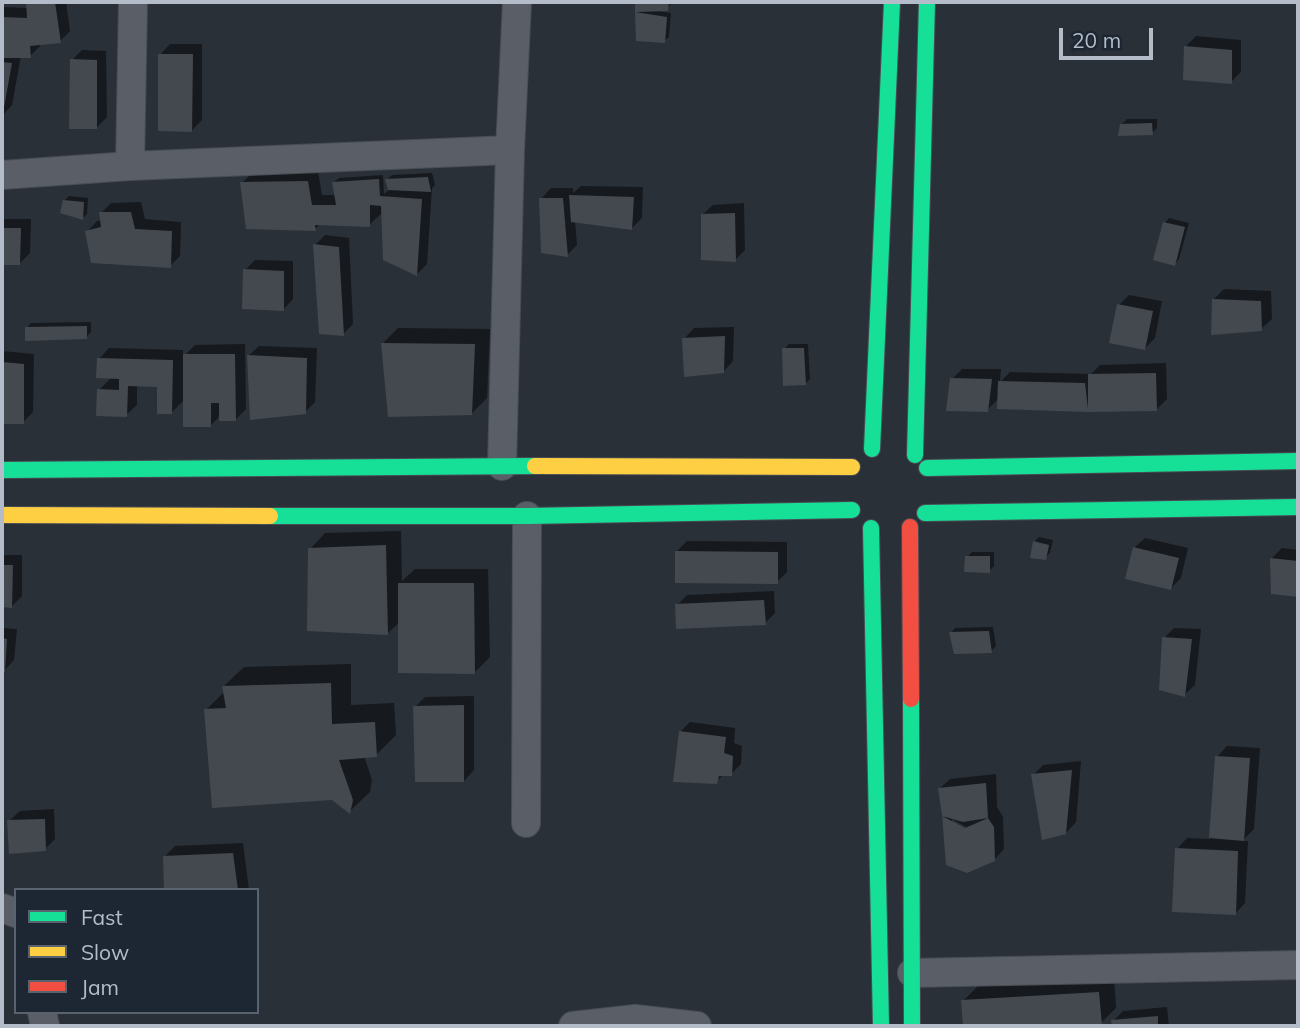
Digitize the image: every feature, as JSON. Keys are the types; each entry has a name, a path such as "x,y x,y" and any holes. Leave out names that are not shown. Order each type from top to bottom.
{"street":[{"path":"130,166 133,2"},
{"path":"502,466 510,150 517,2"},
{"path":"892,2 894,450 929,490 1298,507"},
{"path":"894,450 928,2"},
{"path":"2,175 130,166 510,150"},
{"path":"894,450 861,457 849,488 860,520 871,528 890,532 910,527"},
{"path":"929,490 1298,461"},
{"path":"2,470 502,466 849,488"},
{"path":"2,515 527,516 849,488"},
{"path":"912,1026 910,527 929,490"},
{"path":"526,823 527,516"},
{"path":"871,528 881,1026"},
{"path":"912,973 1298,965"},
{"path":"573,1026 635,1019 697,1026"}],"building":[{"path":"26,2 55,2 61,43 30,46 31,58 2,58 2,17 27,18"},
{"path":"635,2 669,2 668,11 635,12"},
{"path":"635,12 667,17 665,43 636,41"},
{"path":"1184,46 1232,50 1232,84 1183,80"},
{"path":"158,54 193,54 192,132 158,131"},
{"path":"70,59 97,60 97,129 69,129"},
{"path":"2,62 12,63 3,113 2,113"},
{"path":"1152,123 1153,135 1118,136 1120,124"},
{"path":"428,177 431,192 388,190 385,179"},
{"path":"379,179 380,196 422,199 417,276 383,260 381,206 370,205 370,227 315,225 316,231 246,229 240,182 308,181 312,205 336,205 332,182"},
{"path":"569,195 634,197 632,230 571,222"},
{"path":"539,198 563,198 568,257 541,253"},
{"path":"63,200 84,202 83,220 60,213"},
{"path":"99,212 131,212 135,229 172,231 171,268 91,263 85,231 101,227"},
{"path":"735,213 736,262 701,260 701,214"},
{"path":"1163,222 1185,227 1175,266 1153,260"},
{"path":"2,228 21,228 20,265 2,265"},
{"path":"313,244 339,247 344,336 319,334"},
{"path":"243,269 284,271 284,311 242,309"},
{"path":"1212,299 1261,301 1262,331 1211,335"},
{"path":"1117,304 1153,311 1145,350 1109,343"},
{"path":"87,326 87,339 25,341 25,327"},
{"path":"725,336 724,373 684,377 682,338"},
{"path":"381,343 475,344 472,415 388,417"},
{"path":"782,348 804,348 806,385 783,386"},
{"path":"183,354 235,354 236,421 219,421 219,403 211,403 211,427 183,427"},
{"path":"247,355 307,358 306,414 250,420"},
{"path":"97,358 173,360 172,414 157,414 157,387 128,386 127,417 96,416 97,389 119,390 119,379 96,378"},
{"path":"2,362 24,364 24,424 2,424"},
{"path":"1156,373 1157,411 997,409 998,381 1085,383 1088,409 1088,374"},
{"path":"950,378 992,379 988,412 946,411"},
{"path":"1033,541 1049,545 1046,560 1030,558"},
{"path":"386,545 388,635 307,631 308,548"},
{"path":"1133,547 1179,558 1171,590 1125,579"},
{"path":"675,551 778,552 778,584 675,583"},
{"path":"965,556 990,556 990,573 964,572"},
{"path":"1270,558 1298,561 1298,597 1271,594"},
{"path":"2,565 13,565 12,608 2,607"},
{"path":"398,583 474,583 475,674 398,673"},
{"path":"764,600 766,625 676,629 675,604"},
{"path":"989,631 992,653 954,654 949,632"},
{"path":"1162,637 1192,639 1185,697 1159,690"},
{"path":"2,638 7,639 5,672 2,672"},
{"path":"331,683 332,724 375,722 377,757 339,760 353,800 350,814 332,800 212,808 204,709 226,708 222,686"},
{"path":"464,705 464,782 415,782 413,706"},
{"path":"679,731 726,737 724,753 733,756 732,776 719,776 717,784 673,782"},
{"path":"1215,756 1250,758 1244,841 1209,838"},
{"path":"1072,770 1066,834 1042,840 1031,774"},
{"path":"986,783 988,818 963,822 942,816 938,788"},
{"path":"942,816 965,828 988,818 994,827 995,861 967,873 946,865"},
{"path":"45,819 46,851 9,854 7,820"},
{"path":"1175,848 1238,851 1236,915 1172,912"},
{"path":"233,853 238,888 164,888 163,856"},
{"path":"1099,992 1102,1025 963,1026 961,1000"},
{"path":"1158,1016 1158,1026 1112,1026 1111,1020"}],"traffic: fast":[{"path":"872,449 892,2"},
{"path":"915,455 927,2"},
{"path":"927,468 1298,461"},
{"path":"2,470 535,466"},
{"path":"925,513 1298,507"},
{"path":"270,516 527,516 852,510"},
{"path":"871,528 881,1026"},
{"path":"911,699 912,1026"}],"traffic: slow":[{"path":"535,466 852,467"},
{"path":"2,515 270,516"}],"traffic: jam":[{"path":"910,527 911,699"}]}
